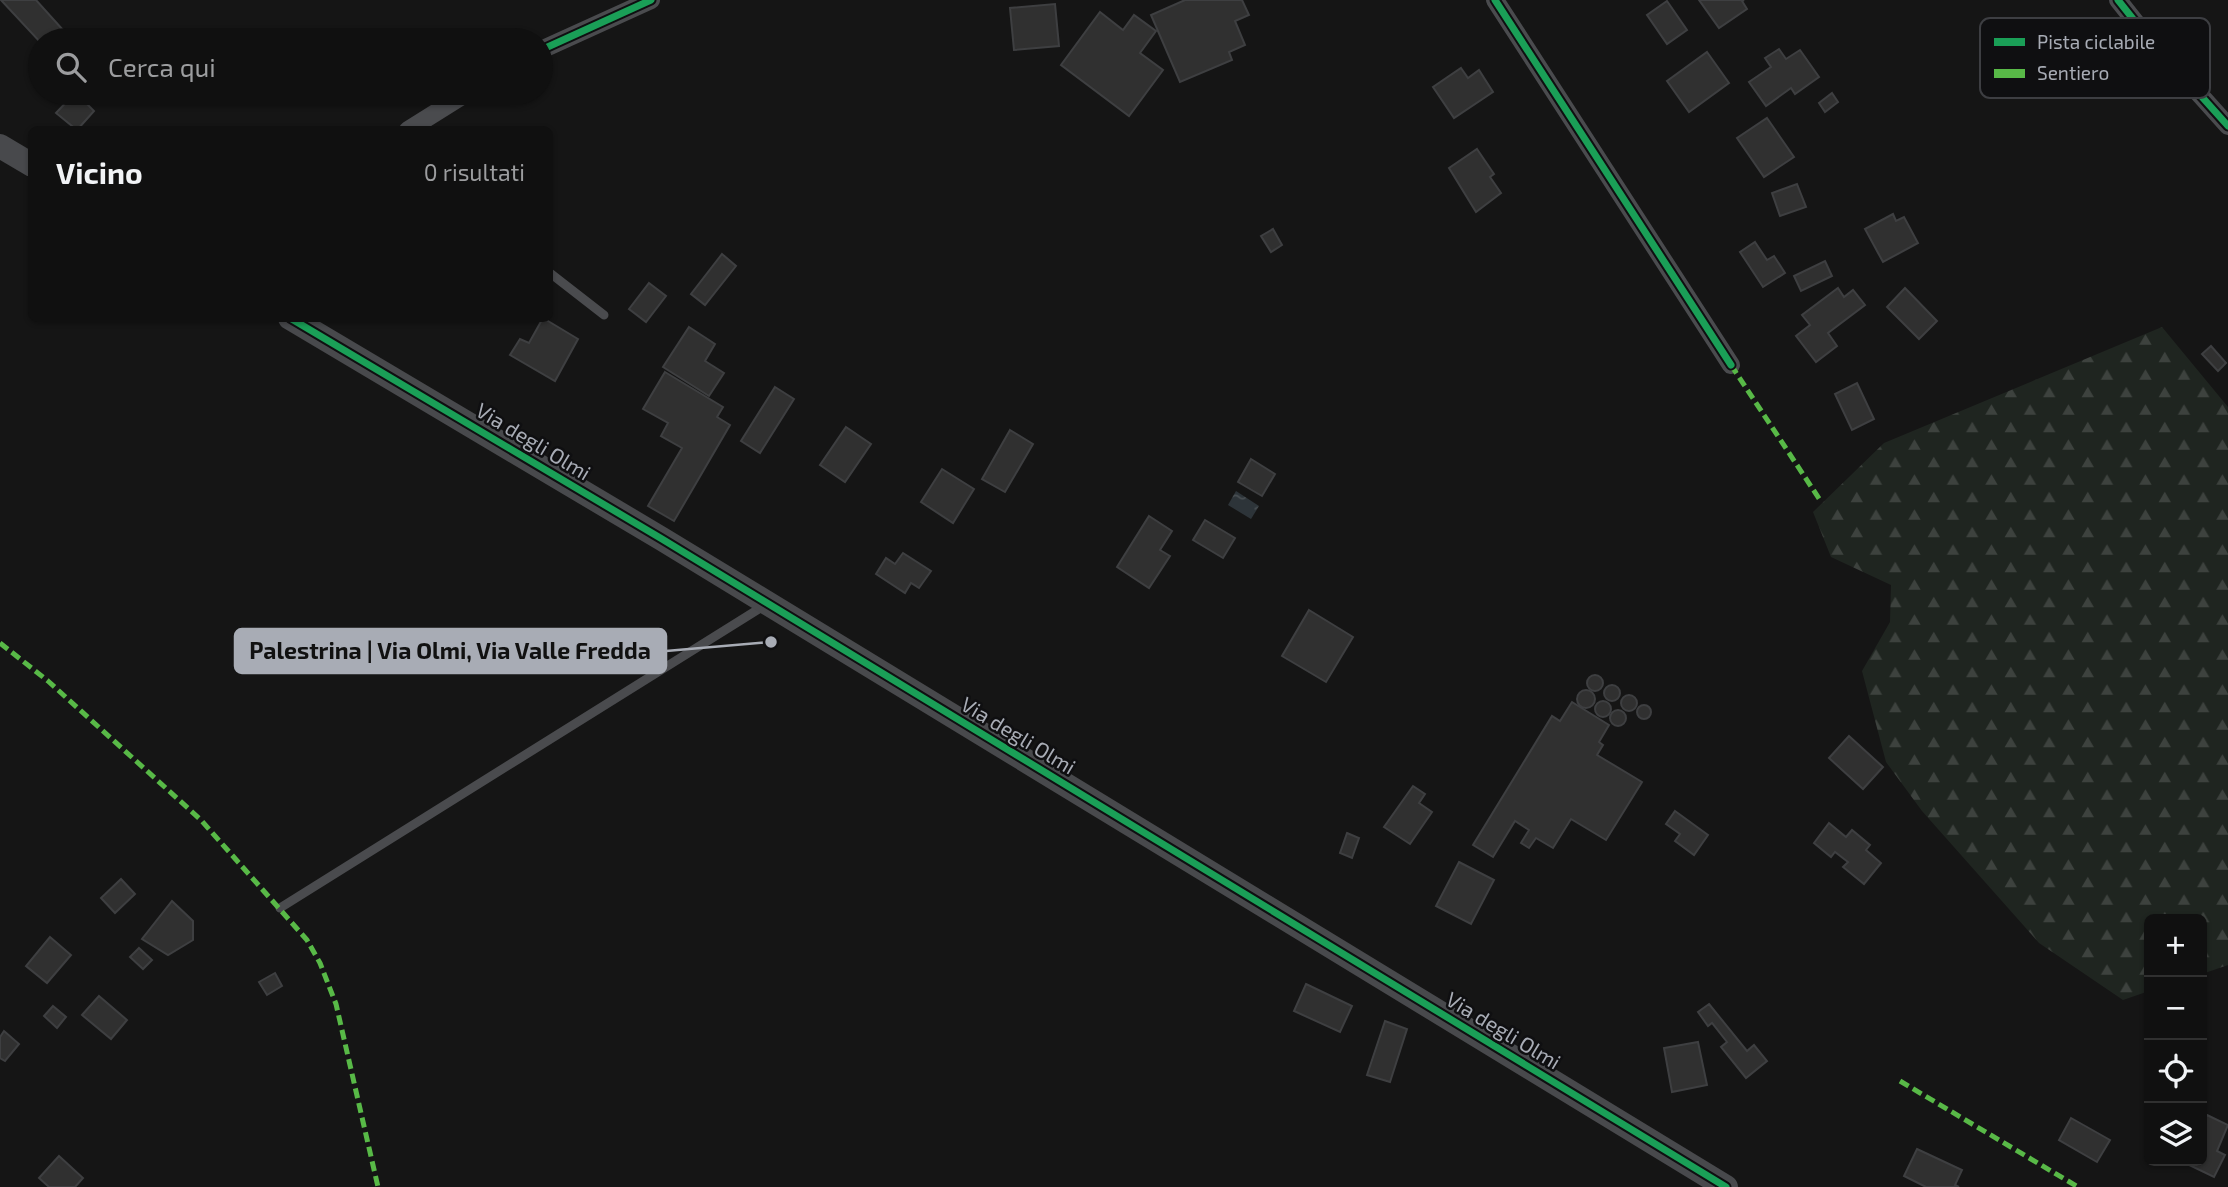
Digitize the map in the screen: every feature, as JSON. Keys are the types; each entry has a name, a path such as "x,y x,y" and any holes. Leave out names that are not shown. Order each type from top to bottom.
{"street":[{"path":"553,45 651,0"},
{"path":"1495,0 1731,365"},
{"path":"2118,0 2132,18"},
{"path":"2203,98 2228,126"},
{"path":"414,126 448,105"},
{"path":"0,146 28,163"},
{"name":"Via degli Olmi","path":"297,322 767,603 1726,1187"}],"lane":[{"path":"553,275 604,315"},
{"path":"280,908 767,603"}],"green space":[{"path":"2162,327 2228,407 2228,965 2207,972 2207,914 2144,914 2144,993 2123,1000 2039,943 1922,811 1886,762 1862,671 1890,622 1891,585 1831,557 1813,512 1884,443"}],"water":[{"path":"1236,491 1259,506 1251,519 1228,505"}],"building":[{"path":"1,0 36,0 61,28 28,29"},
{"path":"1185,0 1242,0 1249,15 1235,21 1245,45 1229,52 1232,60 1180,82 1151,15"},
{"path":"1699,0 1744,0 1742,1 1747,9 1719,28"},
{"path":"1667,1 1687,30 1667,44 1647,15"},
{"path":"1055,4 1059,46 1014,50 1010,8"},
{"path":"1100,12 1123,30 1134,15 1156,31 1140,53 1163,70 1129,116 1061,65"},
{"path":"1779,49 1786,59 1800,50 1819,77 1795,94 1791,88 1766,106 1749,82 1771,67 1765,58"},
{"path":"1707,52 1729,83 1689,112 1667,81"},
{"path":"1461,68 1468,78 1479,70 1493,92 1454,118 1433,87"},
{"path":"1832,93 1838,102 1825,112 1819,103"},
{"path":"64,105 88,105 94,111 81,126 72,126 56,113"},
{"path":"1767,118 1794,157 1764,177 1737,138"},
{"path":"1477,149 1494,174 1490,177 1501,193 1476,212 1449,168"},
{"path":"1797,184 1806,207 1780,216 1772,193"},
{"path":"1893,214 1896,221 1904,217 1918,243 1883,262 1865,229"},
{"path":"1273,229 1282,245 1271,252 1261,236"},
{"path":"1755,242 1767,260 1774,256 1785,273 1763,287 1740,252"},
{"path":"722,254 736,266 705,305 691,294"},
{"path":"1825,261 1832,276 1801,291 1794,276"},
{"path":"649,283 666,296 646,322 629,309"},
{"path":"1838,288 1844,297 1853,290 1865,305 1828,333 1837,346 1816,362 1796,336 1810,325 1802,315"},
{"path":"1905,288 1937,321 1919,339 1887,307"},
{"path":"541,322 550,322 578,339 555,381 510,355 520,339 529,343"},
{"path":"689,327 715,344 705,361 724,373 709,396 663,367"},
{"path":"2211,346 2226,363 2218,371 2202,354"},
{"path":"665,372 723,407 717,417 730,425 674,521 648,506 682,448 661,436 668,423 643,409"},
{"path":"1857,383 1874,419 1852,430 1835,394"},
{"path":"775,387 794,399 760,453 741,441"},
{"path":"846,427 871,444 845,482 820,465"},
{"path":"1010,430 1033,444 1005,492 982,479"},
{"path":"1251,459 1275,474 1262,496 1238,482"},
{"path":"942,469 974,489 953,523 921,502"},
{"path":"1149,516 1172,531 1160,550 1170,556 1149,588 1117,567"},
{"path":"1205,520 1235,538 1223,558 1193,540"},
{"path":"903,553 931,571 919,588 911,583 905,593 876,574 886,558 895,564"},
{"path":"1309,610 1353,637 1326,682 1282,656"},
{"path":"1592,675 1598,675 1603,683 1601,689 1592,691 1587,686 1587,680"},
{"path":"1609,685 1615,685 1620,693 1618,699 1609,701 1604,696 1604,690"},
{"path":"1586,690 1592,693 1595,699 1592,705 1586,708 1580,705 1577,699 1580,693"},
{"path":"1629,695 1635,697 1635,709 1629,711 1623,709 1621,703 1623,697"},
{"path":"1603,701 1609,703 1609,715 1603,717 1597,715 1595,709 1597,703"},
{"path":"1572,702 1609,725 1599,742 1603,745 1597,755 1642,782 1606,840 1571,819 1553,848 1536,838 1529,848 1521,843 1529,830 1515,821 1493,857 1473,845 1552,716 1560,721"},
{"path":"1641,705 1647,705 1651,712 1647,719 1641,719 1637,715 1637,709"},
{"path":"1618,710 1624,712 1624,724 1618,726 1612,724 1610,718 1612,712"},
{"path":"1849,736 1883,767 1863,789 1829,758"},
{"path":"1413,786 1425,794 1419,803 1432,812 1410,844 1384,827"},
{"path":"1675,811 1708,835 1694,855 1675,841 1680,834 1666,824"},
{"path":"1829,823 1846,837 1852,830 1870,845 1866,850 1881,863 1864,884 1843,867 1848,862 1835,852 1831,857 1814,843"},
{"path":"1347,833 1359,838 1352,858 1340,853"},
{"path":"1459,862 1494,880 1471,924 1436,906"},
{"path":"121,879 135,894 115,913 101,898"},
{"path":"172,901 193,921 193,940 168,955 142,939"},
{"path":"50,937 71,955 47,983 26,966"},
{"path":"139,948 152,960 143,969 130,957"},
{"path":"275,973 282,986 267,995 259,982"},
{"path":"1306,984 1352,1006 1340,1032 1294,1011"},
{"path":"99,996 127,1020 111,1039 82,1015"},
{"path":"1709,1004 1747,1051 1754,1045 1767,1061 1746,1078 1721,1047 1727,1042 1712,1023 1708,1026 1698,1012"},
{"path":"53,1006 66,1017 57,1028 44,1016"},
{"path":"1385,1021 1407,1029 1390,1082 1367,1075"},
{"path":"4,1031 19,1044 5,1061 0,1058 0,1037"},
{"path":"1698,1042 1707,1085 1672,1092 1664,1048"},
{"path":"2207,1115 2228,1125 2217,1151 2225,1155 2214,1177 2191,1166 2207,1166"},
{"path":"2071,1118 2110,1140 2097,1162 2059,1140"},
{"path":"1917,1149 1962,1170 1955,1185 1959,1187 1926,1187 1904,1176"},
{"path":"59,1156 83,1178 75,1187 49,1187 39,1178"}],"marked path":[{"path":"1731,365 1820,500"},
{"path":"0,643 48,681 201,820 307,940 320,963 336,1004 378,1187"},
{"path":"1900,1081 2078,1187"}],"cycle path":[{"path":"553,45 651,0"},
{"path":"1495,0 1731,365"},
{"path":"2118,0 2132,18"},
{"path":"2203,98 2228,126"},
{"path":"297,322 662,539 1726,1187"}],"place":[{"name":"Palestrina | Via Olmi, Via Valle Fredda","path":"771,642"}]}
